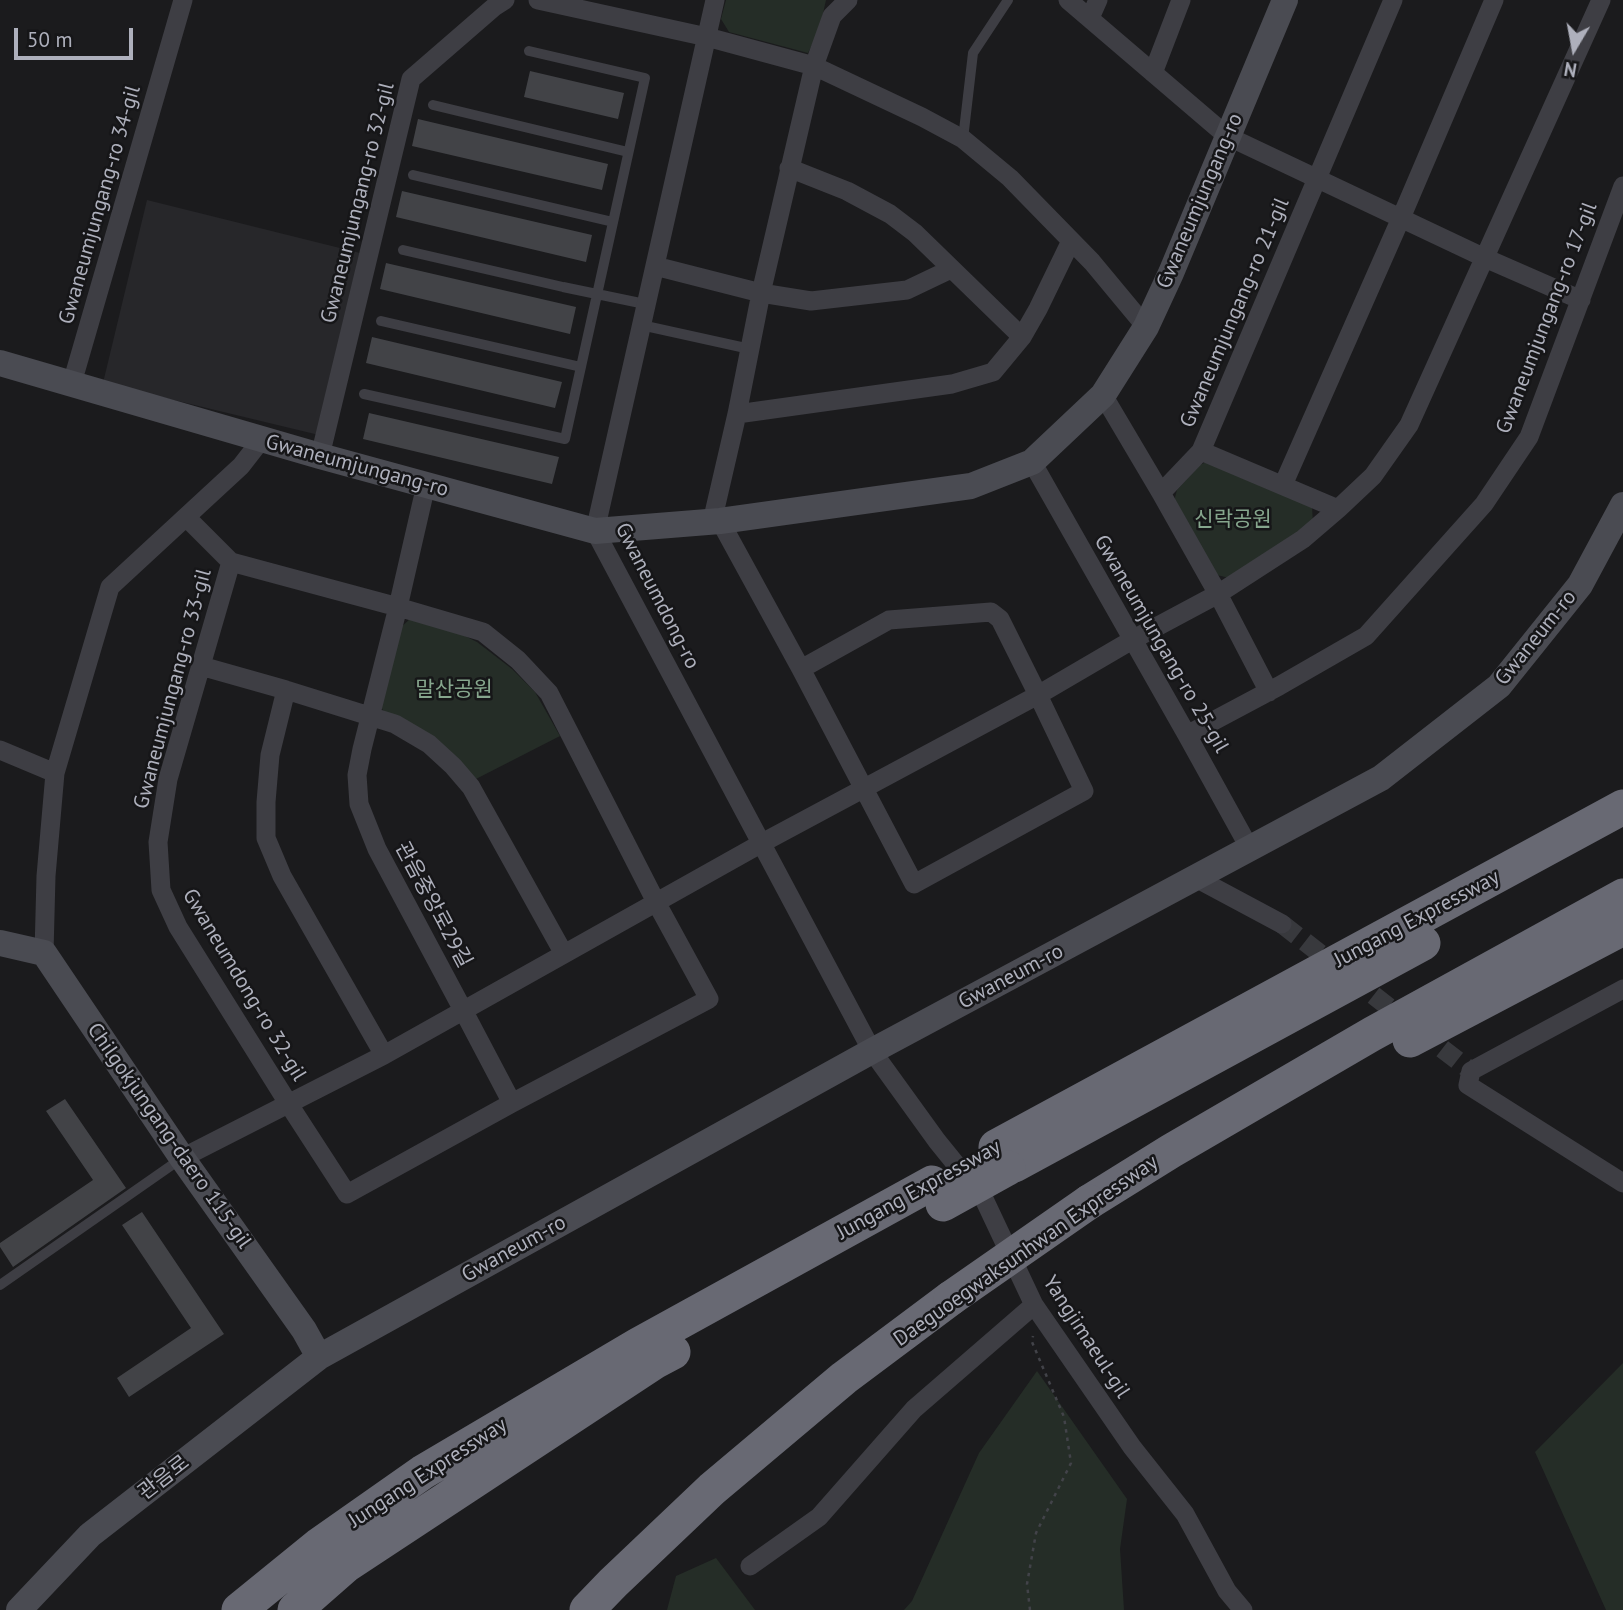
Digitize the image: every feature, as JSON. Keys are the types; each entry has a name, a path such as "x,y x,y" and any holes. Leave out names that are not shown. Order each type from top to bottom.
{"highway":[{"name":"Jungang Expressway","path":"295,1610 345,1566 656,1361 937,1194 1623,807"},
{"name":"Jungang Expressway","path":"1002,1158 1623,834"},
{"name":"Daeguoegwaksunhwan Expressway","path":"587,1610 712,1489 844,1378 956,1308 1093,1211 1171,1151 1360,1041 1623,897"},
{"name":"Daeguoegwaksunhwan Expressway","path":"1093,1211 1158,1182 1371,1060 1623,928"},
{"name":"Jungang Expressway","path":"239,1610 319,1545 423,1472 638,1345 937,1194"},
{"name":"Daeguoegwaksunhwan Expressway","path":"613,1610 698,1530 896,1366 956,1308"}],"main road":[{"name":"Gwaneumjungang-ro","path":"0,363 320,456 595,530 716,521 971,486 1032,462 1103,395 1146,327 1171,273 1285,0"},
{"name":"Gwaneum-ro","path":"319,1357 872,1051 1381,778 1499,686 1580,585 1623,505"},
{"path":"0,943 44,953"},
{"name":"Chilgokjungang-daero 115-gil","path":"44,953 182,1158 304,1330 319,1357"},
{"name":"관음로","path":"19,1610 90,1535 319,1357"}],"street":[{"name":"Gwaneumjungang-ro 34-gil","path":"72,383 183,0"},
{"path":"538,0 706,37 814,66 963,139 1010,178 1092,262 1146,327"},
{"name":"Gwaneumdong-ro","path":"715,0 595,530 872,1051"},
{"path":"801,669 889,620 991,612 1000,619 1084,791 914,884 801,669 716,521 761,293 814,66 833,8 848,0"},
{"path":"1068,0 1227,136 1485,258 1581,299"},
{"path":"1090,18 1098,0"},
{"path":"1153,73 1181,0"},
{"path":"1317,178 1393,0"},
{"path":"1283,485 1494,0"},
{"path":"1132,640 1218,594 1303,539 1373,476 1409,425 1601,0"},
{"name":"Gwaneumjungang-ro 32-gil","path":"320,456 411,79 494,2"},
{"path":"789,168 847,191 890,214 915,233 1022,337"},
{"name":"Gwaneumjungang-ro 21-gil","path":"1161,493 1201,451 1317,178"},
{"name":"Gwaneumjungang-ro 17-gil","path":"1187,735 1366,636 1484,504 1529,437 1623,186"},
{"path":"737,414 952,384 993,372 1022,337 1071,241"},
{"path":"654,266 761,293 811,301 907,290 951,269"},
{"path":"1103,395 1218,594 1269,692"},
{"path":"44,953 46,876 55,773 110,587 241,467 262,439"},
{"path":"1201,451 1338,509"},
{"name":"Gwaneumjungang-ro 25-gil","path":"1032,462 1250,849"},
{"name":"관음중앙로29길","path":"426,485 357,775 359,804 377,849 512,1103"},
{"name":"Gwaneumjungang-ro 33-gil","path":"161,890 158,842 168,779 230,562 186,517"},
{"path":"230,562 483,632 518,660 549,693 709,999 512,1103"},
{"name":"Gwaneumdong-ro 32-gil","path":"182,1158 384,1055 762,843 1038,695 1132,640"},
{"path":"201,666 395,724 429,744 471,787 564,954"},
{"path":"286,690 270,755 266,802 267,838 282,876 384,1055"},
{"path":"0,750 55,773"},
{"path":"1196,878 1282,924"},
{"name":"Gwaneumdong-ro 32-gil","path":"161,890 176,924 347,1194 512,1103"},
{"path":"1623,989 1471,1071 1468,1085 1623,1184"},
{"name":"Yangjimaeul-gil","path":"872,1051 937,1141 984,1199 1034,1305 1132,1447 1185,1514 1227,1591 1243,1610"},
{"path":"750,1566 819,1517 914,1409 1034,1305"}],"lane":[{"path":"963,139 973,52 1008,0"},
{"path":"363,394 565,439 645,78 529,51"},
{"path":"433,105 628,152"},
{"path":"412,175 613,222"},
{"path":"403,250 645,304"},
{"path":"381,321 581,368"},
{"path":"641,324 750,349"},
{"path":"0,1284 182,1158"}],"path":[{"path":"1030,1610 1027,1584 1036,1533 1071,1463 1064,1417 1032,1342 1034,1305"}],"shaded area":[{"path":"147,200 360,253 319,435 103,383"}],"green space":[{"path":"726,0 826,0 819,31 808,53 729,32 721,19"},
{"name":"신락공원","path":"1210,460 1312,506 1313,524 1229,578 1213,574 1173,505 1177,490 1200,465"},
{"name":"말산공원","path":"411,618 459,633 477,642 512,669 535,692 560,736 472,781 385,713 378,703 398,630"},
{"path":"1623,1363 1623,1610 1606,1610 1535,1452"},
{"path":"1037,1371 1127,1499 1120,1549 1124,1610 904,1610 912,1601 979,1453"},
{"path":"716,1558 755,1610 667,1610 676,1576"}],"building":[{"path":"530,71 624,93 618,119 524,97"},
{"path":"418,119 608,164 602,190 412,146"},
{"path":"402,191 592,235 586,262 396,217"},
{"path":"386,263 576,307 570,334 380,289"},
{"path":"372,337 562,382 555,408 366,363"},
{"path":"369,413 559,457 552,484 363,439"},
{"path":"65,1099 126,1188 13,1267 0,1243 93,1180 46,1111"},
{"path":"142,1212 224,1334 129,1397 117,1378 191,1328 122,1225"}],"tunnel":[{"path":"1282,924 1471,1071"}]}
